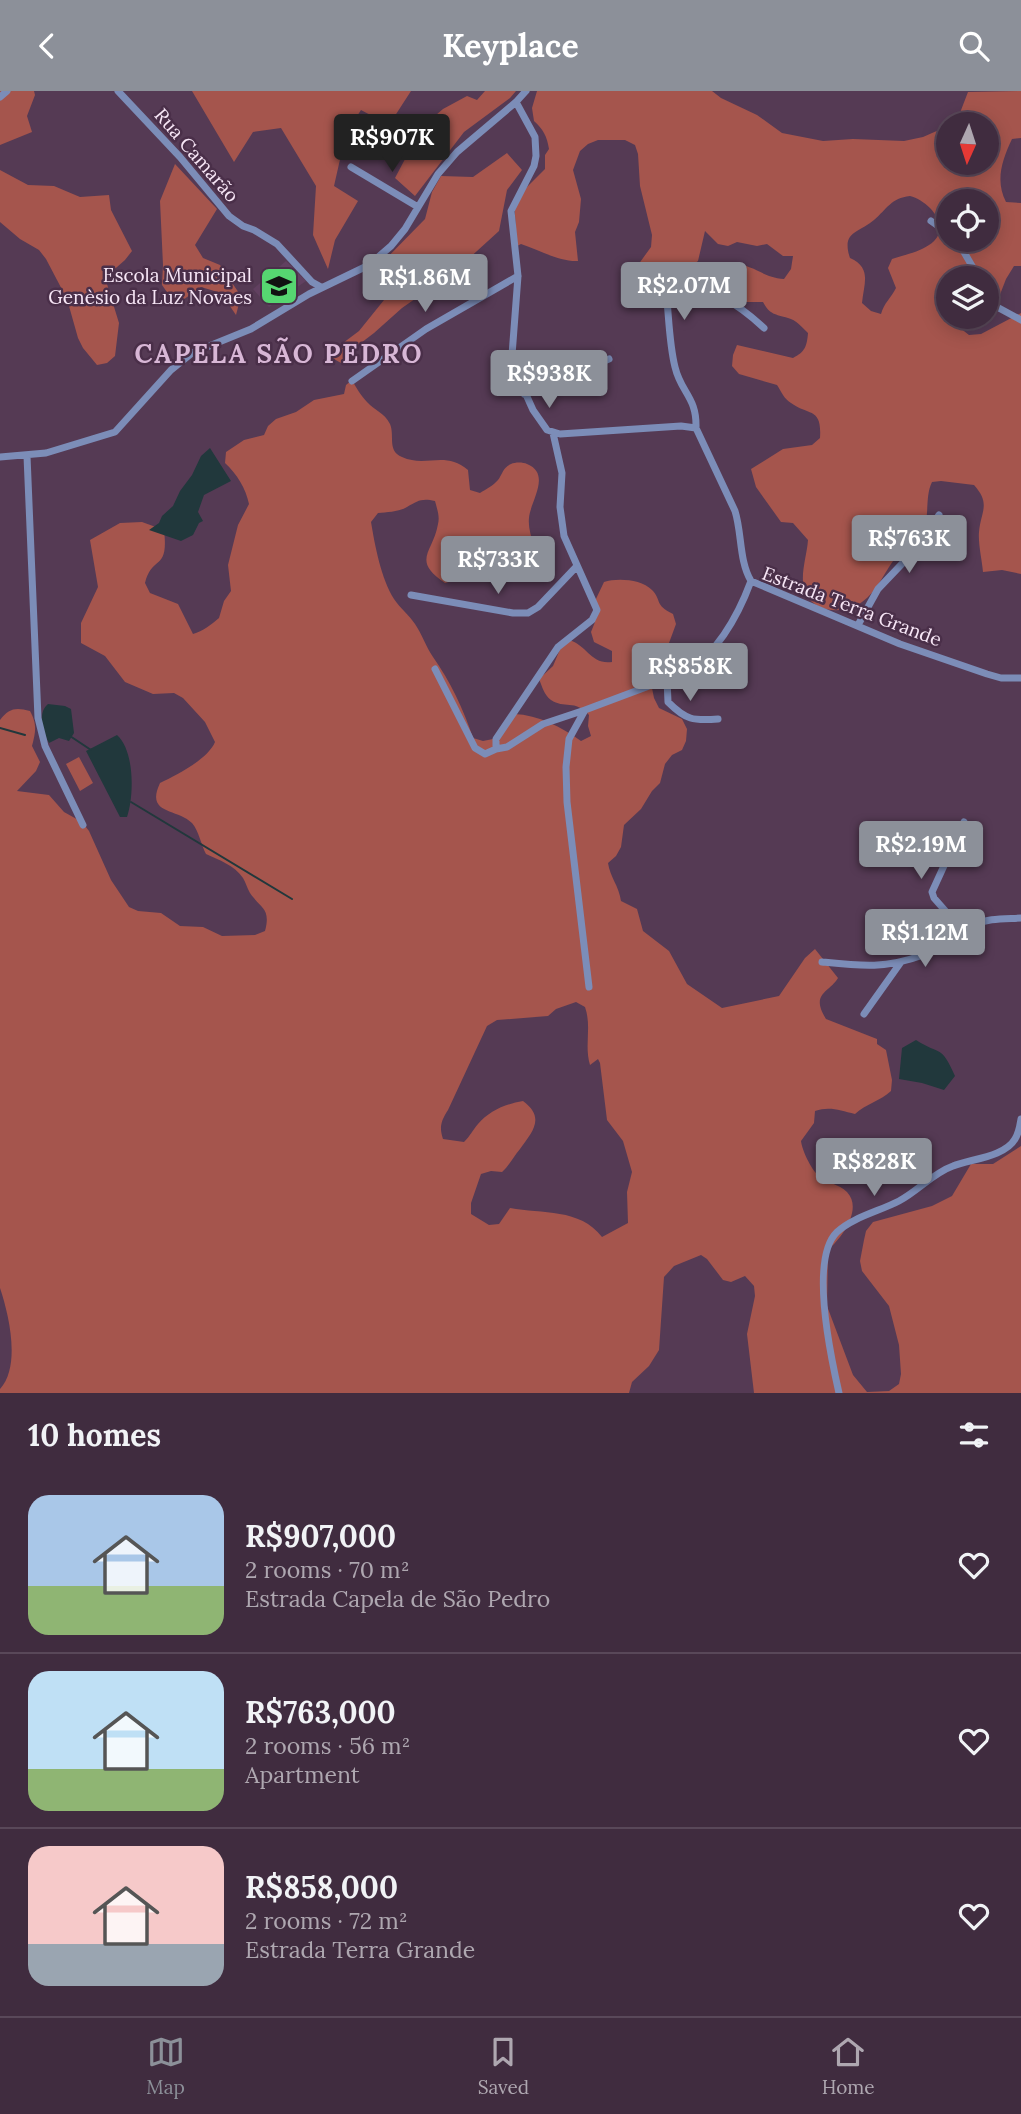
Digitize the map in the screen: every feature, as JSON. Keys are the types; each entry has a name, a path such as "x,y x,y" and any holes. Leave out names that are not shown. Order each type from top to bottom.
{"street":[{"path":"0,97 7,91"},
{"name":"Rua Camarão","path":"118,91 180,157 229,216 277,244 312,282 321,287"},
{"path":"0,457 27,456 84,443 115,432 172,370 192,353 251,329 321,287 361,271 379,257 405,229 438,174 457,152 526,91"},
{"path":"516,102 537,146 534,166 511,211 518,276 512,355 514,370 524,394 547,430 554,433 593,434 681,426 696,428"},
{"path":"351,167 418,207"},
{"path":"930,221 936,225"},
{"path":"352,381 426,329 518,276"},
{"path":"751,582 745,567 735,511 696,428 695,406 679,378 674,362 666,291 668,286 675,282 682,283 715,293 746,310 764,328"},
{"path":"999,308 1021,320"},
{"path":"524,394 609,359"},
{"path":"435,670 475,748 485,754 496,749 496,739 558,647 592,620 597,610 587,584 569,551 561,521 562,473 554,433"},
{"path":"27,456 38,718 45,746 83,825"},
{"path":"858,625 878,589 918,547 939,515"},
{"path":"411,595 513,613 528,613 538,607 577,566"},
{"name":"Estrada Terra Grande","path":"496,749 507,747 543,724 689,671 715,649 739,612 751,582 900,644 1001,678 1021,678"},
{"path":"667,679 668,702 687,719 718,719"},
{"path":"585,710 569,739 566,767 567,802 589,987"},
{"path":"963,930 934,898 932,892 964,822"},
{"path":"822,962 873,967 902,962 936,950 963,930 990,920 1021,918"},
{"path":"864,1014 902,962"},
{"path":"839,1393 827,1327 822,1276 827,1252 835,1233 846,1225 903,1199 951,1167 980,1160 1008,1147 1017,1137 1021,1119"}],"shaded area":[{"path":"0,91 34,91 35,95 27,116 32,132 0,145"},
{"path":"192,91 411,91 389,125 361,110 346,133 334,186 358,201 335,240 328,269 313,235 316,186 281,128 253,132 234,162"},
{"path":"485,91 516,91 464,132 415,196 395,178 422,127 443,109 467,96 477,100"},
{"path":"537,91 712,91 757,115 782,133 823,141 904,141 936,131 936,175 999,175 999,112 960,112 968,92 1021,91 1021,138 1012,139 1000,178 1006,202 1021,203 1021,266 1014,266 999,297 999,266 936,266 936,329 961,329 969,335 981,334 991,329 999,329 999,325 1021,313 1021,574 1002,570 983,572 979,537 984,503 974,485 932,482 926,522 921,534 897,556 868,597 854,607 835,610 825,609 810,600 803,582 808,540 793,523 781,522 756,487 751,469 783,449 812,445 820,438 819,421 813,414 789,401 777,385 739,374 732,366 737,345 793,358 805,348 808,333 794,320 771,312 763,302 731,302 708,295 707,285 713,276 719,274 723,265 733,264 784,279 791,269 793,256 783,256 767,244 718,244 705,231 698,261 680,274 674,283 650,283 634,276 630,272 651,247 652,235 640,186 638,154 635,145 625,140 598,140 580,151 573,170 581,199 579,222 575,232 578,261 557,258 521,244 517,246 514,200 545,169 545,155 549,149 544,133 534,121 532,108","holes":["936,189 999,189 999,252 936,252 936,239 925,247 892,259 888,268 896,288 881,314 871,311 862,303 864,271 850,258 850,238 894,202 910,196 918,199 936,216"]},
{"path":"507,153 522,170 507,190 499,231 455,271 402,308 353,349 341,363 327,355 359,331 384,300 377,268 425,219 432,192 441,176 473,177"},
{"path":"175,164 217,209 195,245 203,258 220,265 241,296 236,315 221,293 201,287 176,305 162,285 160,201"},
{"path":"0,170 28,185 54,186 80,197 109,195 111,210 132,251 109,274 107,284 119,323 115,356 107,363 97,365 83,348 67,299 46,259 39,250 20,239 0,222"},
{"name":"Escola Municipal Genèsio da Luz Novaes","path":"286,261 306,281 269,307 253,289"},
{"path":"352,380 365,400 388,420 394,451 397,454 411,460 443,460 460,464 468,470 470,490 480,493 496,482 506,467 515,463 527,464 538,474 538,489 529,518 533,544 522,563 501,560 469,564 455,580 445,583 429,568 427,562 439,521 435,501 420,501 393,512 378,513 371,522 379,562 389,591 415,624 445,676 461,706 473,738 483,741 493,739 514,714 549,723 581,741 591,736 589,715 579,707 551,700 539,679 553,666 561,647 569,640 599,661 612,662 612,651 594,642 591,632 595,622 595,601 604,582 622,580 647,586 661,605 673,614 676,624 669,643 669,654 664,664 654,669 650,678 659,708 682,719 687,729 686,741 682,750 672,755 665,764 660,783 641,809 624,825 621,847 608,863 621,901 637,909 643,931 669,951 687,984 722,1008 779,996 805,958 815,949 838,978 820,999 826,1019 877,1039 877,1044 886,1050 892,1080 891,1091 855,1114 830,1109 815,1111 814,1123 801,1141 815,1172 821,1178 844,1189 851,1199 853,1207 849,1223 828,1250 827,1306 853,1375 867,1392 889,1391 899,1384 901,1374 899,1345 889,1306 862,1271 860,1261 866,1231 873,1222 932,1206 952,1196 971,1164 993,1164 1021,1146 1021,1393 754,1393 747,1334 755,1296 754,1286 745,1276 731,1282 723,1280 701,1255 674,1266 664,1277 659,1350 649,1366 632,1382 629,1393 0,1393 12,1354 7,1312 0,1288 0,720 13,709 30,711 35,728 32,746 40,762 36,771 17,791 49,795 64,812 82,822 89,831 111,880 129,907 138,911 161,913 180,926 203,927 222,936 255,935 265,931 266,913 239,873 226,863 206,854 192,823 160,806 157,801 156,793 160,783 191,766 206,754 215,742 205,722 183,698 174,693 153,694 125,682 105,656 81,643 81,623 98,587 90,540 120,523 142,522 164,530 162,558 152,568 145,583 150,593 178,604 193,634 204,629 219,618 224,601 231,591 228,565 238,525 249,504 240,482 225,463 226,452 244,440 264,435 268,426 276,419 296,412 314,400 344,394 346,385","holes":["576,1002 585,1007 590,1065 598,1059 600,1063 607,1120 623,1141 632,1172 627,1192 628,1223 602,1237 583,1221 572,1217 510,1208 499,1224 489,1225 471,1214 471,1203 481,1174 502,1172 507,1167 532,1131 535,1125 534,1113 523,1101 504,1106 482,1119 464,1142 443,1139 441,1127 444,1117 487,1026 497,1020 548,1016 556,1009"]},
{"path":"210,448 231,481 204,495 198,512 203,521 193,535 181,541 149,530 159,523 162,516 173,506 201,456"},
{"path":"48,704 71,709 74,733 69,741 59,738 49,743 42,717"},
{"path":"117,735 123,742 130,763 131,798 127,817 120,817 86,751"},
{"path":"79,757 93,783 80,791 66,764"},
{"path":"916,1040 940,1052 947,1059 955,1076 944,1090 899,1079 902,1048"}],"waterway":[{"path":"0,728 25,735"},
{"path":"70,736 91,750"},
{"path":"131,802 292,899"}],"place":[{"name":"Escola Municipal Genèsio da Luz Novaes","path":"279,286"}],"district":[{"name":"CAPELA SÃO PEDRO","path":"279,353"}]}
